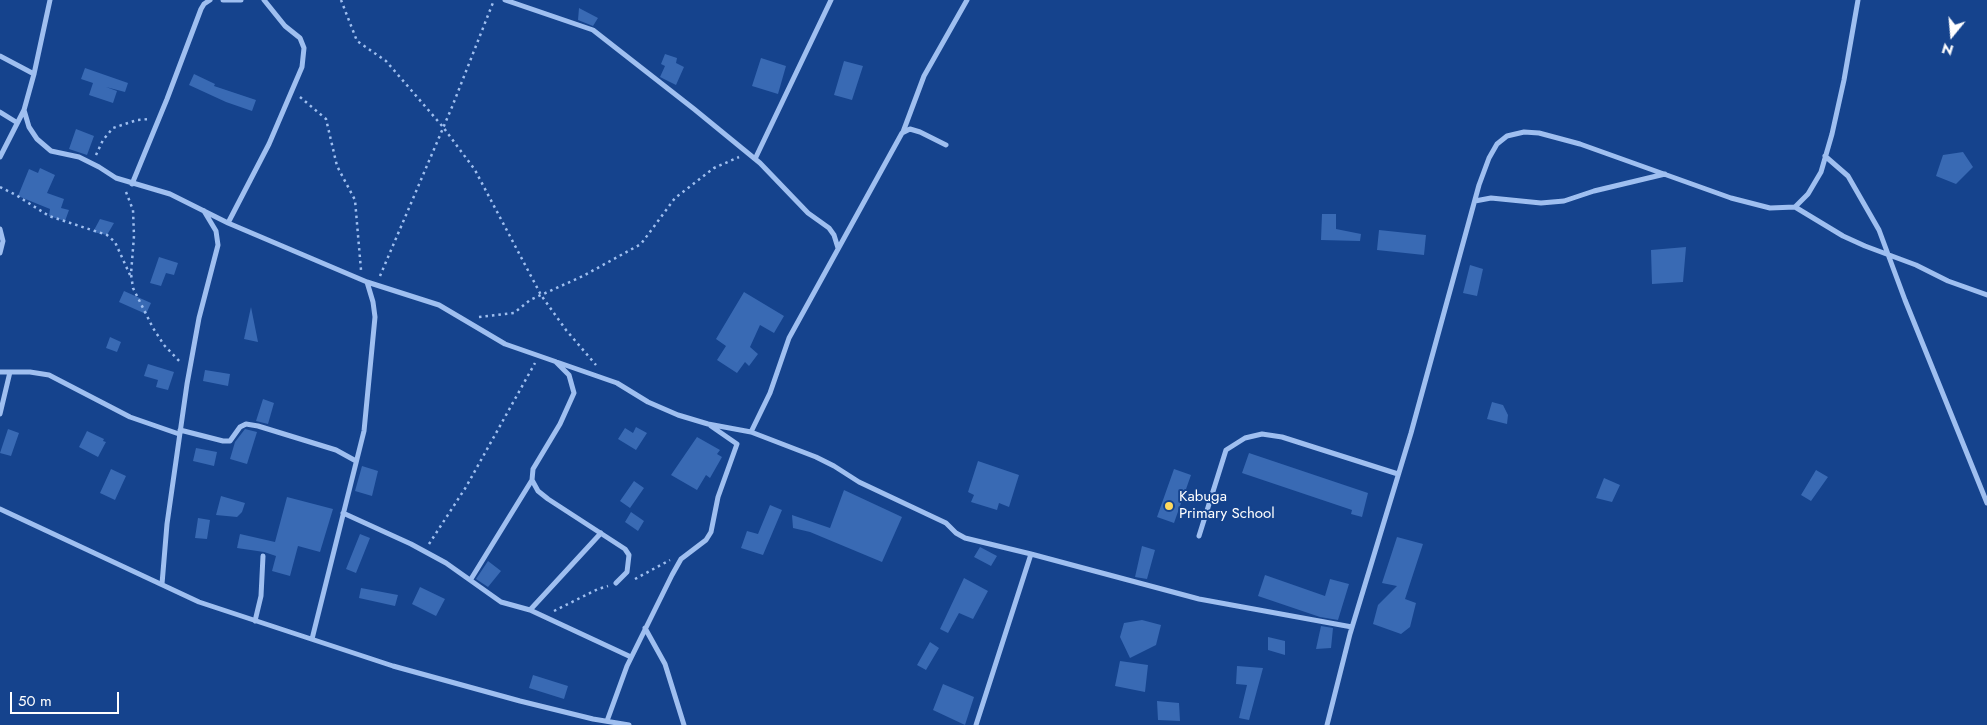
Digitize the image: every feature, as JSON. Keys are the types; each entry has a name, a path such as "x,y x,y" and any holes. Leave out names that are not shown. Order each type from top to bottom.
{"street":[{"path":"0,158 16,122 24,110 50,0"},
{"path":"132,184 201,9 210,0"},
{"path":"223,0 241,0"},
{"path":"228,223 269,144 302,67 304,48 300,38 286,26 264,0"},
{"path":"505,0 593,30 755,159 808,214 829,228 834,235 838,248"},
{"path":"755,159 831,0"},
{"path":"751,432 770,392 789,338 884,168 902,133 924,76 967,0"},
{"path":"1794,207 1808,194 1820,172 1832,134 1858,0"},
{"path":"0,56 34,74"},
{"path":"24,110 29,127 37,140 46,148 90,162 116,178 132,184 170,194 228,223 364,281 439,305 505,344 617,383 648,402 678,415 708,424 751,432 834,466 859,482 946,524 965,538 1198,599 1352,627"},
{"path":"0,112 16,122"},
{"path":"902,133 910,129 946,145"},
{"path":"1327,725 1352,627 1432,361 1475,200 1489,158 1497,144 1507,136 1524,132 1539,133 1580,144 1731,198 1770,208 1794,207 1843,236 1916,265 1948,281 1987,295"},
{"path":"1825,156 1848,176 1879,230 1987,503"},
{"path":"1475,200 1491,198 1541,203 1564,201 1594,191 1665,174"},
{"path":"162,584 167,524 189,371 199,318 218,245 216,231 203,210"},
{"path":"0,229 3,241 0,253"},
{"path":"312,639 364,431 375,317 373,302 364,281"},
{"path":"471,580 532,480 533,469 560,424 574,393 569,375 554,361"},
{"path":"0,372 30,372 49,375 130,417 179,432 230,441 240,427 246,424 336,450 356,461"},
{"path":"0,414 10,372"},
{"path":"607,722 631,657 672,575 682,559 706,540 711,532 718,497 737,446 736,442 708,424"},
{"path":"1199,536 1226,450 1245,438 1262,434 1282,437 1398,474"},
{"path":"532,480 538,491 548,499 618,543 629,555 627,572 616,583"},
{"path":"0,509 199,602 394,666 584,717 629,725"},
{"path":"343,513 424,551 471,580 501,602 530,610 631,657"},
{"path":"530,610 601,533"},
{"path":"976,725 1031,554"},
{"path":"255,621 261,596 263,556"},
{"path":"645,628 665,664 684,725"},
{"path":"584,717 588,725"}],"path":[{"path":"341,0 357,41 386,61 443,127 475,170 541,295 566,330 598,368"},
{"path":"377,286 494,0"},
{"path":"294,84 301,98 326,119 337,166 355,200 364,281"},
{"path":"90,162 103,140 113,128 137,120 159,119"},
{"path":"464,319 514,313 530,300 583,276 641,244 675,198 714,168 748,153"},
{"path":"116,178 127,194 132,210 134,236 132,278 134,288 153,328 164,345 189,371"},
{"path":"0,187 48,216 107,235 115,242 122,262 132,278"},
{"path":"424,551 466,487 539,356"},
{"path":"544,617 598,589 641,577 662,564 690,552"}],"building":[{"path":"579,8 598,18 593,26 578,20"},
{"path":"665,54 677,58 676,63 684,67 676,85 660,77 665,66 661,64"},
{"path":"761,58 786,66 778,94 752,86"},
{"path":"844,61 863,66 852,100 834,95"},
{"path":"85,68 128,83 125,92 106,87 117,91 113,103 89,95 93,83 81,79"},
{"path":"194,74 215,84 214,86 256,100 252,111 226,102 189,85"},
{"path":"76,129 94,136 87,155 69,149"},
{"path":"1963,152 1973,167 1956,184 1936,176 1943,155"},
{"path":"40,168 55,175 47,193 64,199 61,208 69,210 65,221 49,216 50,209 18,196 29,169 38,173"},
{"path":"1322,214 1336,214 1336,229 1361,234 1360,241 1321,240"},
{"path":"100,219 114,223 107,235 93,232"},
{"path":"1379,230 1426,235 1424,255 1377,250"},
{"path":"1686,247 1683,282 1652,284 1651,250"},
{"path":"159,257 178,263 174,275 166,273 161,286 150,283"},
{"path":"1470,265 1483,269 1477,296 1463,293"},
{"path":"124,291 151,303 146,314 119,302"},
{"path":"744,292 784,316 774,333 760,325 750,347 758,354 749,366 745,362 737,373 717,360 726,346 716,339"},
{"path":"251,307 258,342 244,339"},
{"path":"110,337 121,342 117,352 106,348"},
{"path":"148,364 174,372 168,390 156,387 158,380 144,376"},
{"path":"205,370 230,374 228,386 203,381"},
{"path":"263,399 274,403 268,424 256,421"},
{"path":"1492,402 1503,405 1508,415 1507,424 1487,419"},
{"path":"636,427 647,433 636,450 618,439 625,428 633,433"},
{"path":"8,429 19,433 11,456 0,453"},
{"path":"245,429 257,432 247,464 230,459 235,442"},
{"path":"87,431 104,439 103,441 106,442 98,457 79,447"},
{"path":"697,437 720,450 717,454 722,457 710,478 706,475 697,490 671,475"},
{"path":"196,448 217,452 214,466 193,461"},
{"path":"1249,453 1368,493 1362,517 1351,514 1352,510 1242,473"},
{"path":"978,461 1019,475 1009,507 999,503 997,510 971,502 974,495 968,492"},
{"path":"362,466 378,471 372,496 355,491"},
{"path":"111,469 126,476 115,500 100,493"},
{"path":"1174,469 1191,475 1174,523 1157,517"},
{"path":"1816,470 1828,477 1811,501 1801,495"},
{"path":"1604,478 1620,485 1612,502 1596,498"},
{"path":"634,481 644,488 630,508 620,501"},
{"path":"844,490 902,517 882,562 810,532 793,528 792,515 830,528"},
{"path":"221,496 245,503 242,512 237,517 216,515"},
{"path":"287,497 333,509 320,552 298,546 290,576 272,571 276,556 264,552 237,548 240,534 275,542"},
{"path":"770,505 782,510 763,555 741,548 747,531 758,534"},
{"path":"631,512 644,521 638,531 625,522"},
{"path":"198,518 210,520 207,539 195,538"},
{"path":"360,534 370,538 356,573 346,569"},
{"path":"1397,537 1423,544 1405,599 1416,603 1410,627 1401,634 1373,624 1378,605 1397,586 1382,583"},
{"path":"1142,546 1155,550 1147,579 1135,577"},
{"path":"980,547 997,556 991,566 974,557"},
{"path":"488,561 501,571 488,587 476,579"},
{"path":"1265,575 1325,596 1330,579 1349,584 1338,620 1320,617 1258,596"},
{"path":"964,578 988,591 973,619 959,613 948,633 940,629"},
{"path":"420,587 445,599 436,616 412,604"},
{"path":"361,588 398,595 395,606 359,598"},
{"path":"1142,620 1161,625 1156,645 1130,658 1120,637 1124,623"},
{"path":"1321,626 1333,628 1331,648 1316,649"},
{"path":"1268,637 1285,641 1285,655 1268,650"},
{"path":"930,642 939,648 926,670 917,665"},
{"path":"1120,661 1148,665 1145,692 1115,686"},
{"path":"1237,666 1263,668 1249,720 1239,718 1247,685 1236,684"},
{"path":"533,675 568,686 564,699 529,688"},
{"path":"943,684 974,697 965,725 933,710"},
{"path":"1157,701 1179,703 1180,721 1158,720"}],"place":[{"name":"Kabuga Primary School","path":"1169,506"}]}
